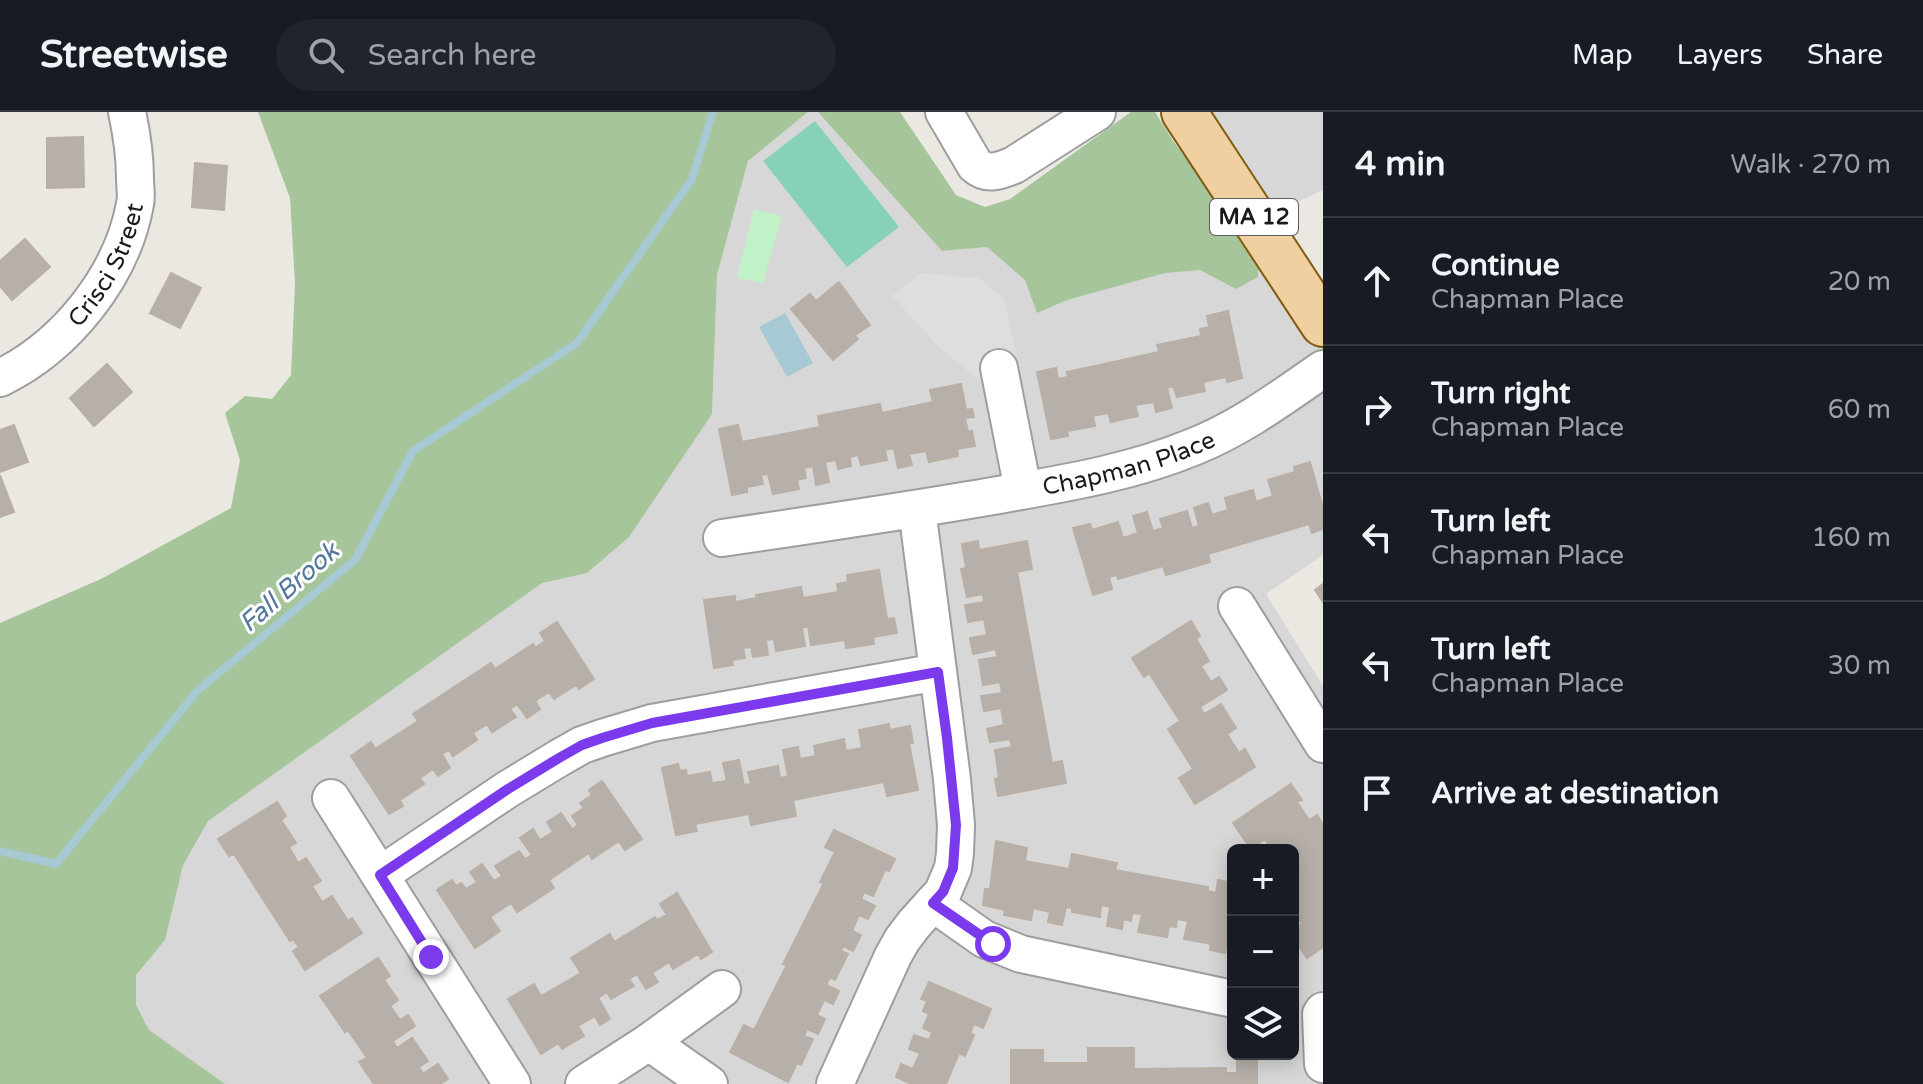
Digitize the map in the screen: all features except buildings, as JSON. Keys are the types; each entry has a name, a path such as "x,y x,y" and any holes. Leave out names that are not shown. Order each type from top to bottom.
{"main road":[{"name":"MA 12","path":"1184,112 1320,314"}],"street":[{"name":"Crisci Street","path":"0,378 52,345 90,304 119,256 136,202 134,146 127,112"},
{"path":"953,115 975,165 980,170 1000,171 1096,112"},
{"path":"999,368 1023,490"},
{"name":"Chapman Place","path":"722,538 917,509 1139,466 1219,436 1258,415 1323,369"},
{"path":"835,1084 893,956 908,932 943,892 953,868 956,825 917,509"},
{"path":"1237,606 1323,744"},
{"path":"380,875 508,789 582,745 652,723 938,672"},
{"path":"331,798 512,1084"},
{"path":"933,903 984,939 1021,954 1227,998"},
{"path":"584,1084 722,989"},
{"path":"1312,1012 1323,1064"},
{"path":"649,1042 709,1084"}],"shaded area":[{"path":"808,112 818,112 943,251 1256,221 1184,112 1323,112 1323,190 1257,221 1323,324 1323,555 1266,594 1323,686 1323,1084 194,1084 84,999 194,821 549,578 712,414 717,275 748,161"},
{"path":"921,273 979,278 1004,298 1017,359 978,379 939,347 892,296"}],"green space":[{"path":"258,112 808,112 748,161 717,275 712,414 629,537 587,573 542,583 208,821 183,865 165,940 136,975 136,1005 149,1030 225,1084 0,1084 0,623 101,579 231,508 240,460 225,413 245,396 272,399 291,375 295,283 290,198"},
{"path":"818,112 900,112 956,195 985,207 1010,199 1131,112 1155,112 1259,257 1258,277 1236,289 1200,270 1165,273 1067,300 1037,313 1025,280 987,247 942,251"},
{"path":"815,121 899,227 847,267 763,161"},
{"path":"754,209 782,216 763,283 737,278"}],"water":[{"path":"785,313 813,363 787,377 759,327"}],"waterway":[{"name":"Fall Brook","path":"0,851 56,864 198,690 355,560 413,451 577,343 692,179 713,112"}],"route":[{"path":"431,957 380,875 508,789 582,745 652,723 938,672 956,825 953,868 943,892 933,903 993,944"}]}
